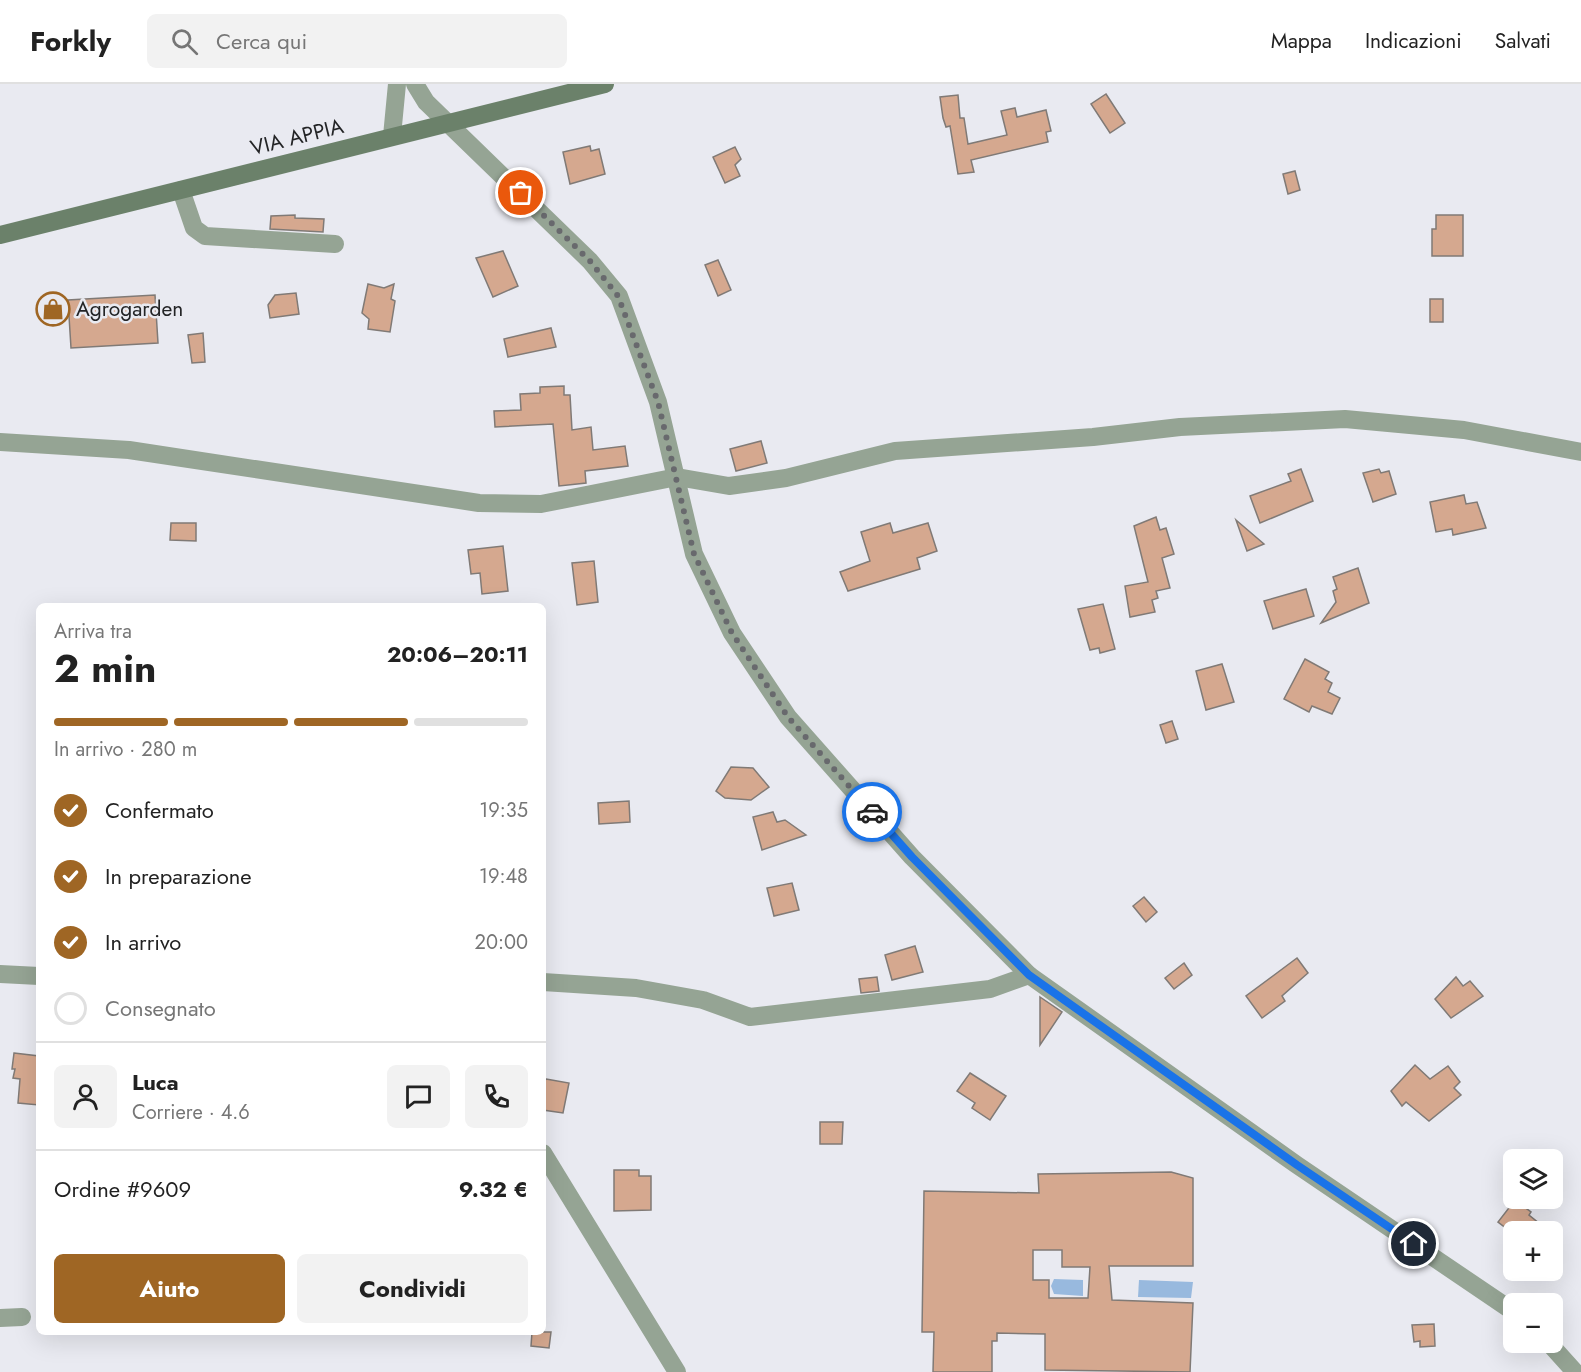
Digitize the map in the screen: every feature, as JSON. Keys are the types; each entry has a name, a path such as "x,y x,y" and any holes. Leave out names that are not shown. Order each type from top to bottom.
{"main road":[{"name":"VIA APPIA","path":"0,235 605,84"}],"street":[{"path":"392,136 397,84"},
{"path":"415,84 426,102 446,123 590,261 618,296 658,402 694,554 732,633 788,717 912,857 1029,975 1297,1165 1503,1305"},
{"path":"181,190 194,228 205,236 335,244"},
{"path":"0,442 129,450 478,503 541,504 677,477 729,486 786,478 895,451 1093,437 1180,428 1345,419 1464,430 1581,452"},
{"path":"0,974 36,976"},
{"path":"546,982 636,988 703,1000 750,1017 990,989 1029,975"},
{"path":"546,1159 676,1372"},
{"path":"0,1318 22,1317"},
{"path":"1558,1353 1575,1372"}],"water":[{"path":"1054,1279 1083,1280 1083,1296 1054,1294 1051,1286"},
{"path":"1139,1280 1193,1282 1191,1298 1138,1297"}],"building":[{"path":"1106,94 1125,123 1110,133 1091,104"},
{"path":"958,95 960,118 964,118 968,144 1007,135 1001,111 1015,108 1017,117 1046,110 1051,131 1046,132 1048,142 971,160 974,172 958,174 950,126 946,127 940,97"},
{"path":"590,146 591,151 599,149 605,174 570,184 563,152"},
{"path":"735,147 741,159 735,165 740,176 725,183 713,157"},
{"path":"1295,171 1300,190 1288,194 1283,174"},
{"path":"295,215 295,218 324,219 323,232 270,229 271,216"},
{"path":"1436,215 1463,215 1463,256 1432,256 1432,229 1436,229"},
{"path":"503,251 518,286 493,297 476,258"},
{"path":"718,260 731,290 718,296 705,265"},
{"path":"368,284 384,288 394,284 391,299 395,301 390,332 368,329 369,319 362,313"},
{"path":"296,293 299,314 270,318 268,305 275,295"},
{"path":"155,295 158,343 71,348 68,300"},
{"path":"1430,299 1443,299 1443,322 1430,322"},
{"path":"551,328 556,347 508,357 504,339"},
{"path":"203,333 205,362 192,363 188,335"},
{"path":"564,386 564,395 570,395 572,430 591,427 593,450 625,446 628,466 585,471 586,483 559,486 553,424 495,427 494,411 521,410 520,394 540,393 540,387"},
{"path":"761,441 767,463 736,471 730,449"},
{"path":"1301,469 1313,501 1260,523 1250,496 1291,481 1288,474"},
{"path":"1379,469 1381,473 1389,471 1396,494 1373,502 1363,473"},
{"path":"1464,495 1466,504 1477,502 1486,528 1453,535 1452,529 1436,532 1430,502"},
{"path":"1156,517 1160,530 1166,528 1174,554 1162,558 1170,588 1156,591 1158,598 1152,600 1155,612 1130,617 1125,586 1148,582 1134,526"},
{"path":"1236,520 1264,544 1247,551"},
{"path":"171,523 196,523 196,541 170,540"},
{"path":"890,523 893,533 928,523 937,551 917,558 920,569 848,591 840,572 870,561 861,532"},
{"path":"503,546 508,591 482,594 480,573 471,574 468,550"},
{"path":"594,561 598,602 577,605 572,563"},
{"path":"1358,568 1369,603 1321,623 1336,602 1333,591 1337,589 1333,577"},
{"path":"1306,589 1314,616 1273,629 1264,601"},
{"path":"1103,604 1115,649 1100,653 1099,648 1090,650 1078,609"},
{"path":"1305,659 1329,672 1325,679 1332,683 1328,692 1340,698 1332,714 1312,706 1309,712 1284,699"},
{"path":"1222,664 1234,702 1206,710 1196,671"},
{"path":"1172,721 1178,739 1166,743 1160,725"},
{"path":"731,767 753,768 769,787 751,800 725,798 716,791"},
{"path":"629,801 630,822 599,824 598,803"},
{"path":"773,812 777,822 785,820 806,835 762,850 753,817"},
{"path":"792,883 799,910 774,916 767,888"},
{"path":"1144,897 1157,912 1146,922 1133,906"},
{"path":"915,946 923,972 892,980 885,955"},
{"path":"1297,958 1308,973 1282,996 1285,1001 1262,1018 1246,996"},
{"path":"1184,963 1192,975 1174,989 1165,978"},
{"path":"877,977 879,991 861,993 859,979"},
{"path":"1456,977 1463,986 1470,981 1483,996 1451,1018 1435,999"},
{"path":"1040,997 1062,1012 1040,1045"},
{"path":"14,1053 36,1056 36,1105 18,1103 20,1079 13,1078 15,1069 12,1069"},
{"path":"1415,1065 1430,1079 1448,1066 1460,1082 1454,1088 1461,1095 1429,1121 1406,1102 1402,1106 1391,1091"},
{"path":"970,1073 1006,1096 990,1120 972,1108 975,1103 957,1091"},
{"path":"546,1079 569,1083 563,1113 546,1110"},
{"path":"820,1122 843,1122 842,1144 820,1144"},
{"path":"614,1170 639,1170 639,1176 651,1176 651,1210 614,1211"},
{"path":"1171,1172 1193,1178 1193,1266 1109,1266 1112,1300 1193,1303 1190,1372 1045,1370 1045,1334 997,1333 997,1341 992,1341 992,1372 933,1372 934,1332 922,1332 924,1191 1039,1193 1038,1174","holes":["1033,1250 1062,1250 1062,1267 1090,1267 1088,1298 1049,1298 1049,1280 1033,1280"]},
{"path":"1508,1209 1527,1209 1531,1212 1529,1215 1536,1221 1503,1221 1503,1226 1498,1222"},
{"path":"1434,1324 1435,1346 1420,1347 1420,1341 1414,1342 1412,1325"},
{"path":"546,1332 551,1332 549,1348 531,1346 532,1335 546,1335"}],"way so far":[{"path":"521,193 566,240 590,261 618,296 658,402 694,554 732,633 788,717 872,812"}],"place":[{"name":"Agrogarden","path":"53,309"}],"route":[{"path":"872,812 912,857 1029,975 1297,1165 1414,1244"}]}
